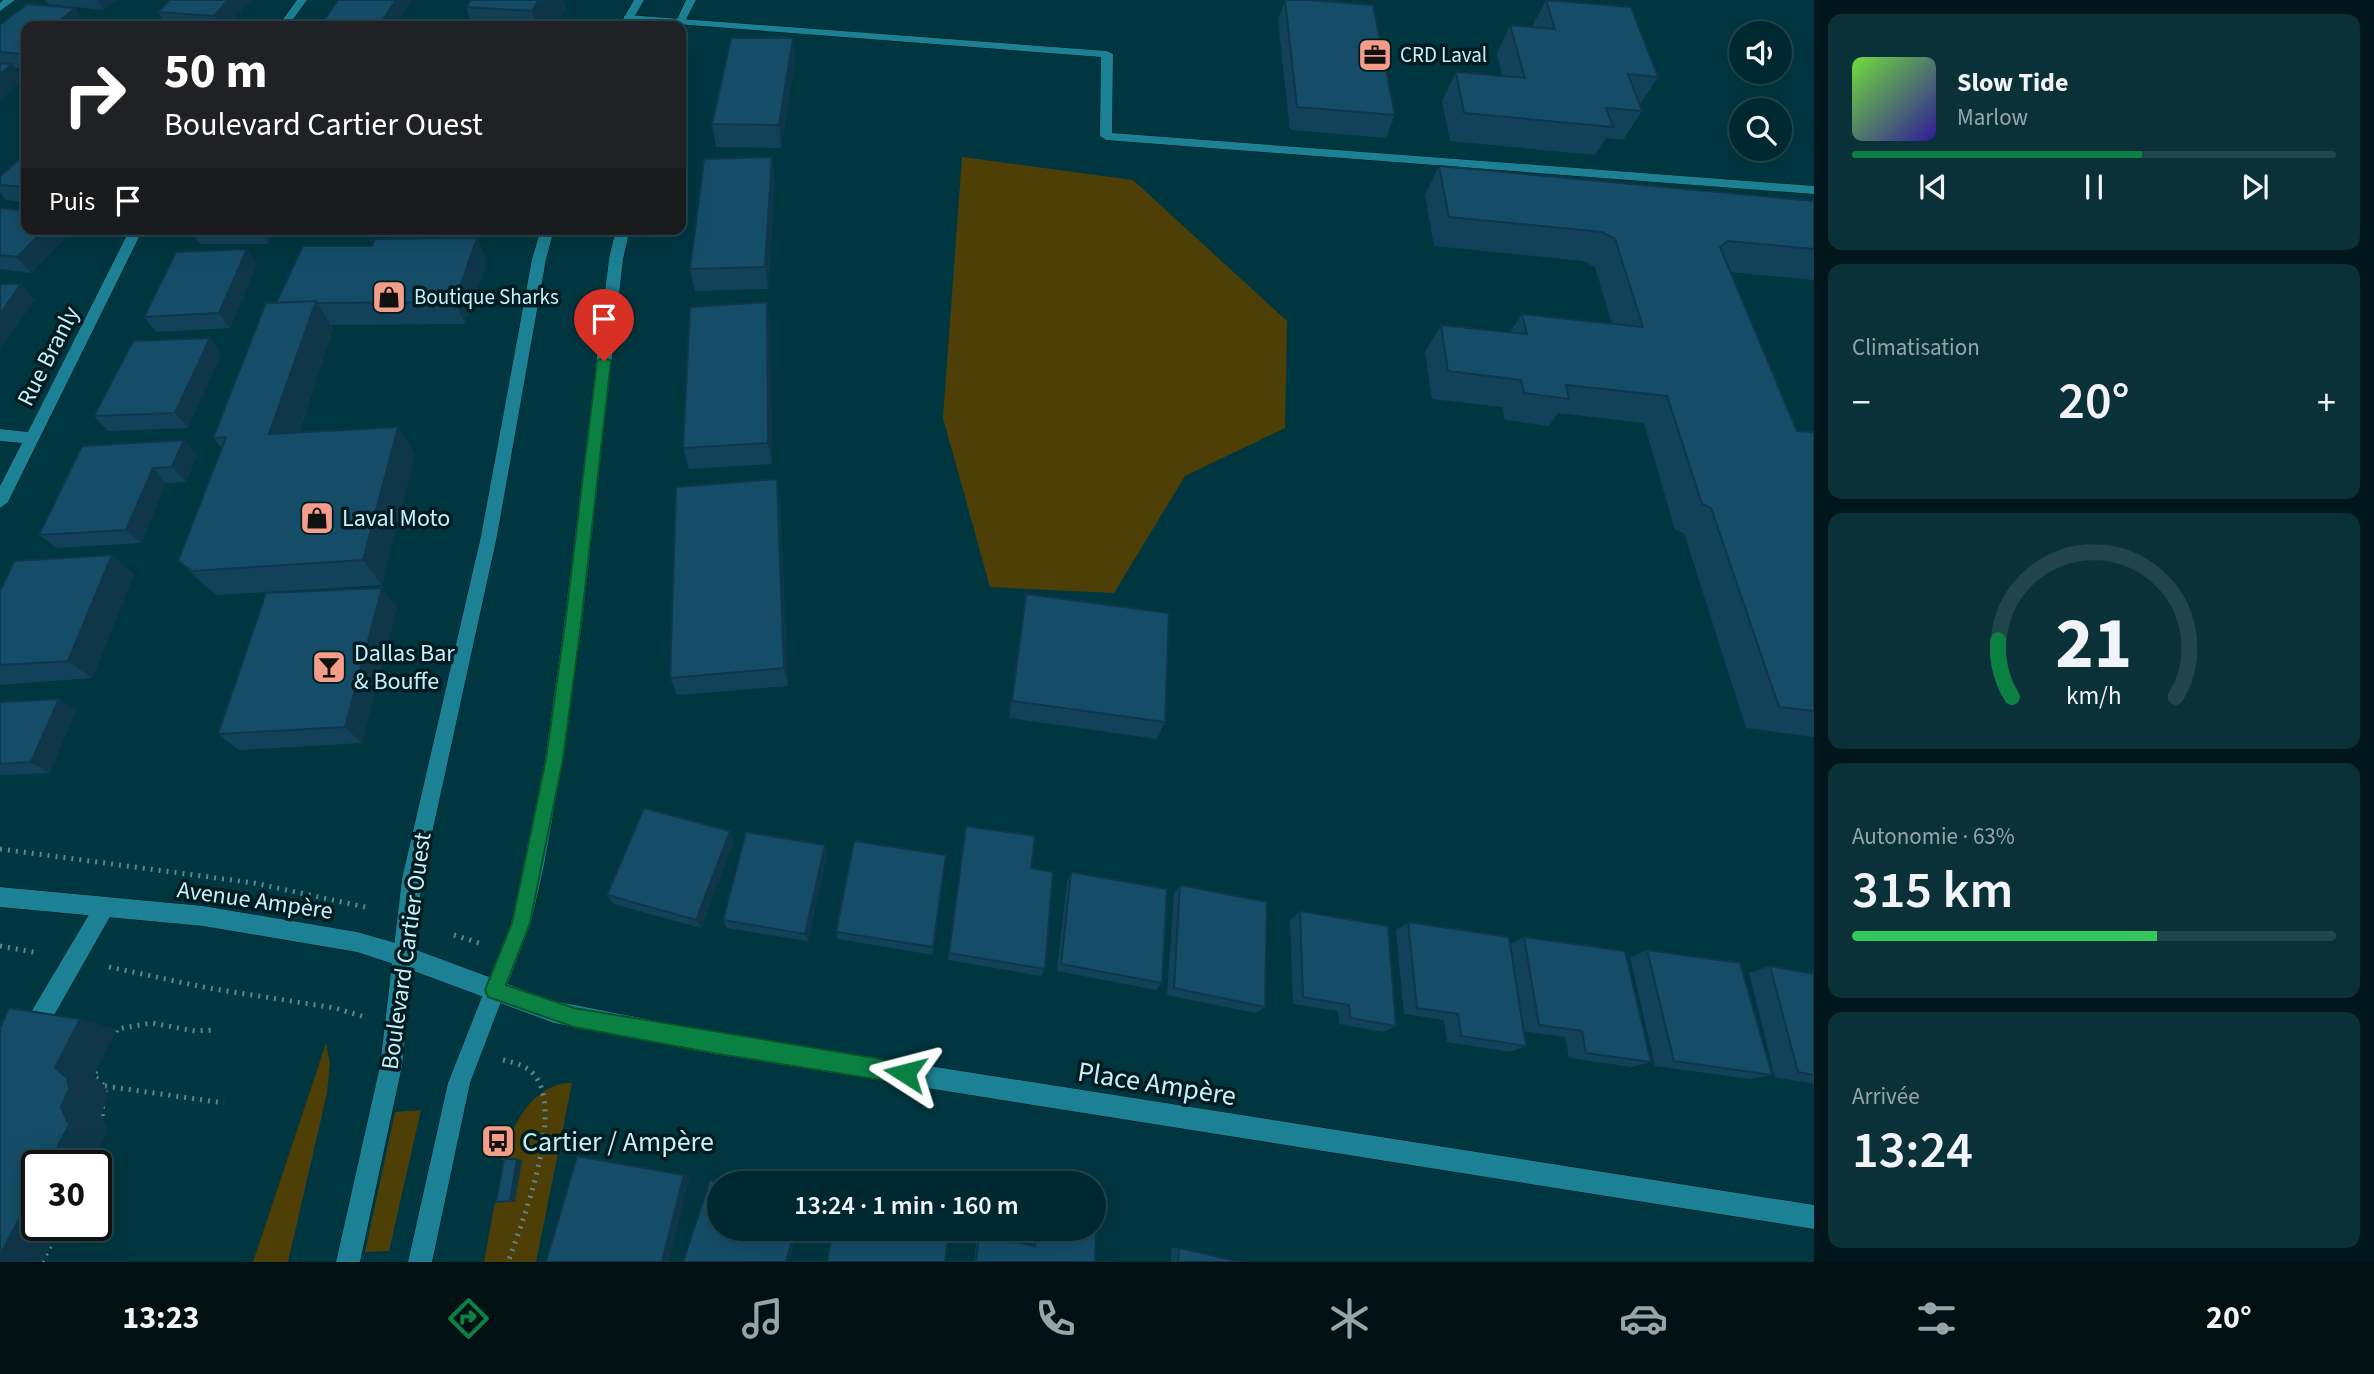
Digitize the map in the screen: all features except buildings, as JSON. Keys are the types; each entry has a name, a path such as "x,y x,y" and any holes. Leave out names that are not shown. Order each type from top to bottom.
{"street":[{"path":"0,8 10,0"},
{"path":"287,21 302,0"},
{"path":"627,21 639,0"},
{"path":"681,21 691,0"},
{"path":"686,24 1107,54 1106,136 1814,190"},
{"name":"Rue Branly","path":"0,502 134,235"},
{"name":"Boulevard Cartier Ouest","path":"348,1262 391,1066 412,879 489,536 539,259 546,235"},
{"path":"420,1262 459,1083 521,923 554,759 575,612 616,259 622,235"},
{"path":"0,435 32,438"},
{"name":"Avenue Ampère","path":"0,897 203,916 310,933 357,942 404,956 495,990"},
{"path":"20,1052 104,908"},
{"name":"Place Ampère","path":"495,990 574,1017 713,1043 1814,1217"}],"path":[{"name":"Avenue Ampère","path":"0,849 254,883"},
{"path":"0,946 41,953"},
{"path":"106,967 255,996"},
{"path":"111,1041 117,1029 152,1023 195,1031 213,1030"},
{"path":"100,1065 94,1076 105,1086 108,1097 101,1114 108,1131"},
{"path":"508,1262 531,1197 544,1131 546,1105 540,1085"},
{"path":"105,1086 224,1103"},
{"path":"42,1262 53,1241"}],"shaded area":[{"path":"962,157 1133,180 1287,321 1285,428 1185,476 1114,593 990,587 943,418"},
{"path":"326,1043 330,1063 327,1093 288,1262 253,1262"},
{"path":"572,1083 536,1262 484,1262 495,1202 502,1202 522,1161 502,1160 511,1134 534,1099 545,1090"},
{"path":"421,1110 389,1251 365,1252 395,1112"}],"place":[{"name":"CRD Laval","path":"1375,55"},
{"name":"Boutique Sharks","path":"389,297"},
{"name":"Laval Moto","path":"317,518"},
{"name":"Dallas Bar & Bouffe","path":"329,667"},
{"name":"Cartier / Ampère","path":"498,1141"}],"route":[{"path":"604,361 554,759 521,923 495,990 574,1017 713,1043 905,1073"}]}
